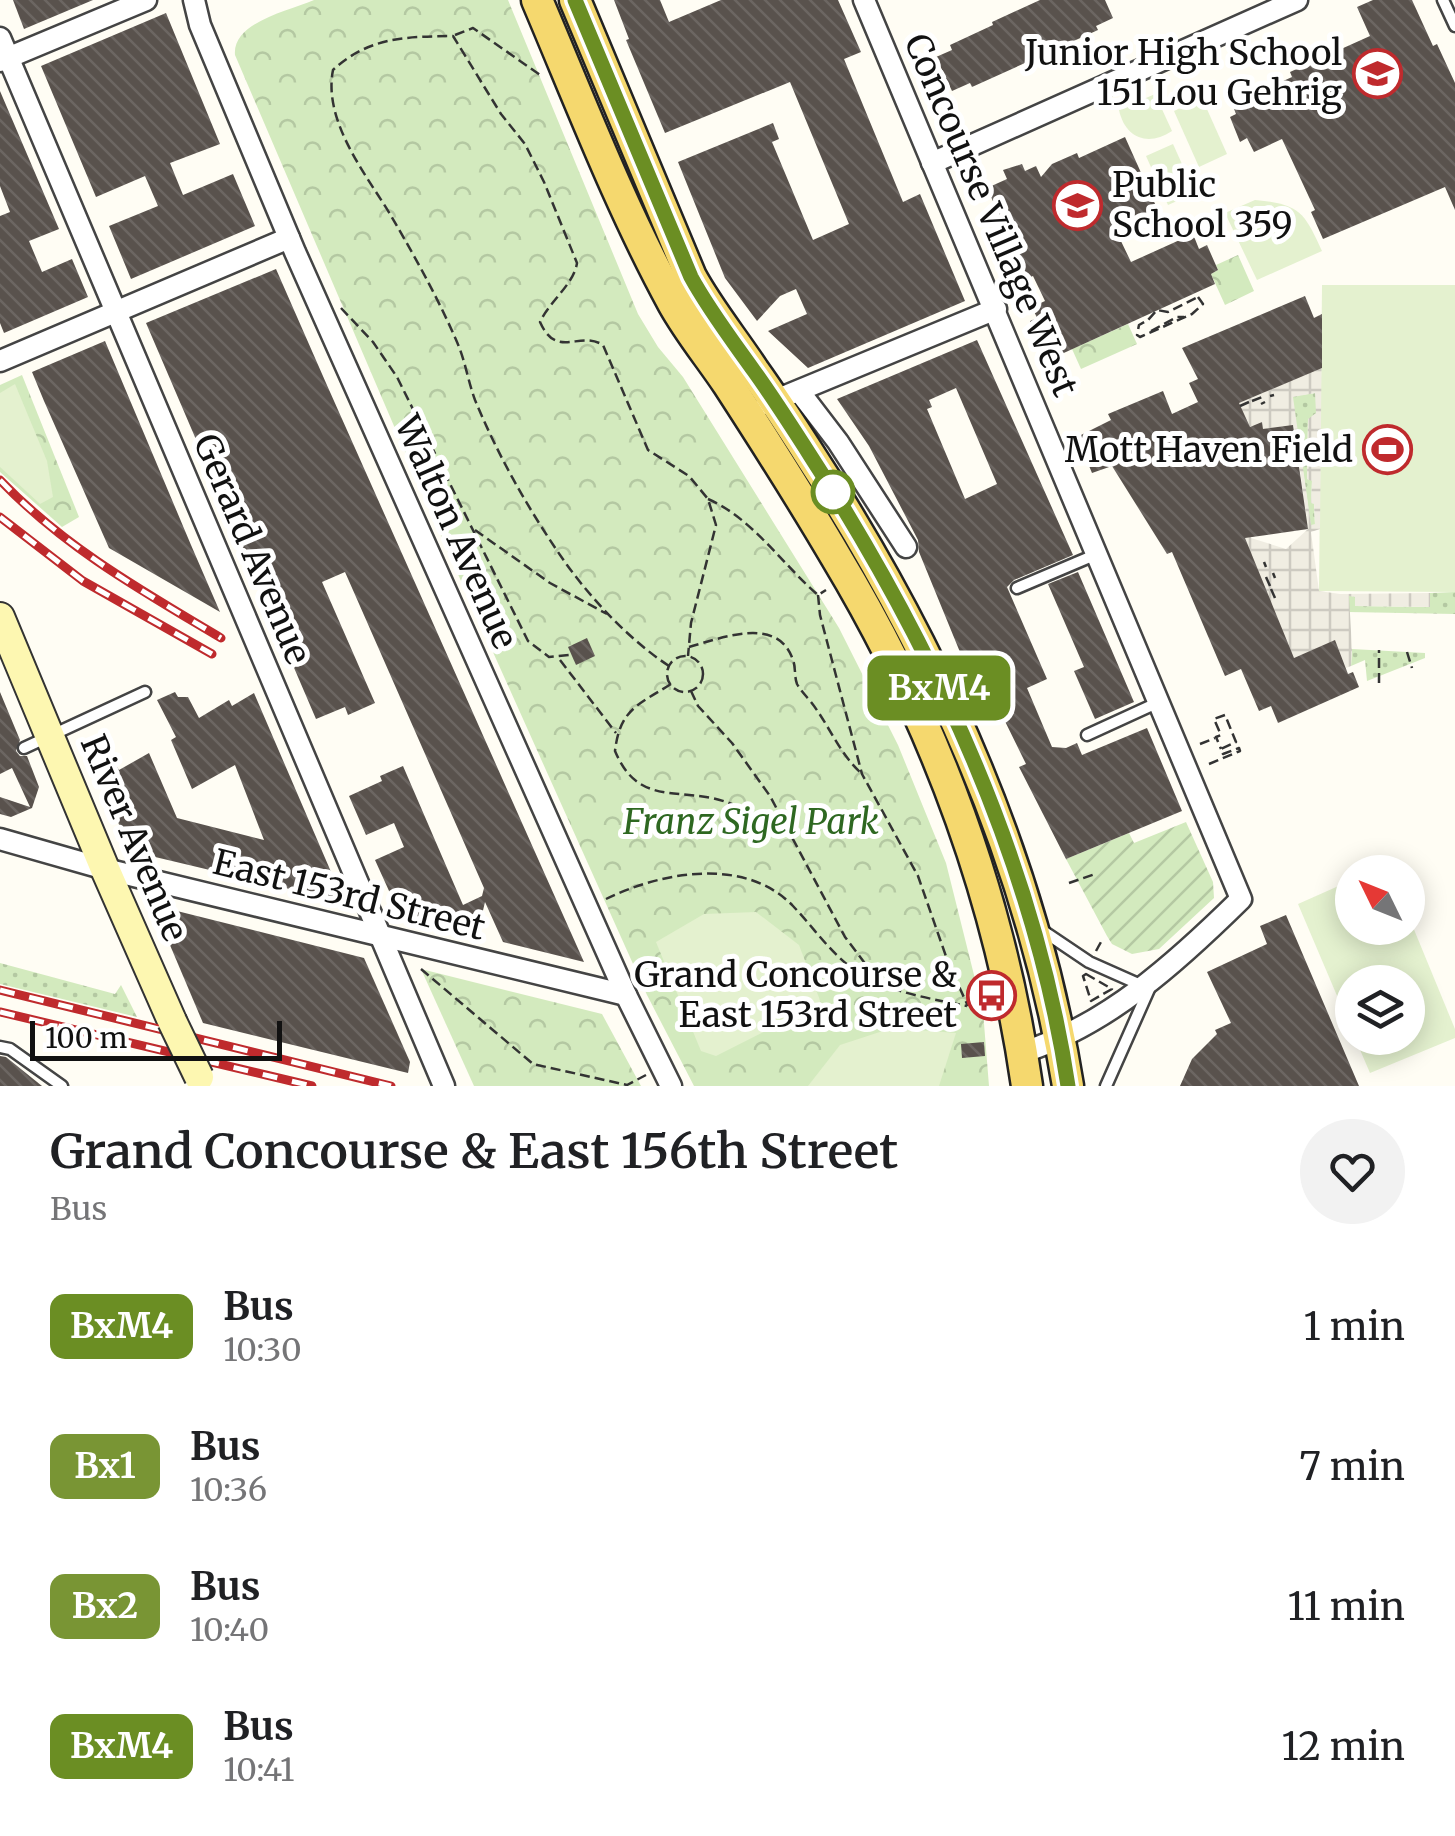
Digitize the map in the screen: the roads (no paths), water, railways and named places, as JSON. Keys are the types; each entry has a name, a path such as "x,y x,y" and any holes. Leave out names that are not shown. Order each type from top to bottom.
{"main road":[{"path":"536,0 620,195 672,301 854,588 942,764 990,908 1027,1086"},
{"path":"575,0 684,264 716,319 787,396 902,610 980,778 1032,924 1068,1086"},
{"name":"River Avenue","path":"0,617 104,869 201,1081"}],"street":[{"path":"3,52 146,0"},
{"name":"Walton Avenue","path":"194,0 200,24 289,238 626,995 671,1086"},
{"name":"Concourse Village West","path":"864,0 1241,899 1149,982"},
{"path":"932,163 1297,0"},
{"name":"Gerard Avenue","path":"3,52 444,1086"},
{"path":"0,361 289,238"},
{"path":"745,412 996,309"},
{"path":"787,396 838,442 906,547"},
{"name":"East 153rd Street","path":"0,839 104,869 626,995"},
{"path":"1021,1054 1059,1038 1149,982"}],"lane":[{"path":"1443,0 1455,26"},
{"path":"1017,588 1098,554"},
{"path":"24,748 144,692"},
{"path":"1087,735 1160,702"},
{"path":"1032,924 1090,962 1149,982 1106,1086"},
{"path":"0,1047 10,1049 62,1086"}],"railway":[{"path":"0,480 77,547 221,638"},
{"path":"0,517 83,581 212,654"},
{"path":"0,990 391,1086"},
{"path":"0,1012 312,1086"}],"place":[{"name":"Junior High School 151 Lou Gehrig","path":"1377,73"},
{"name":"Public School 359","path":"1077,205"},
{"name":"Mott Haven Field","path":"1388,450"},
{"name":"Grand Concourse & East 153rd Street","path":"992,995"}],"park label":[{"name":"Franz Sigel Park","path":"751,822"}]}
